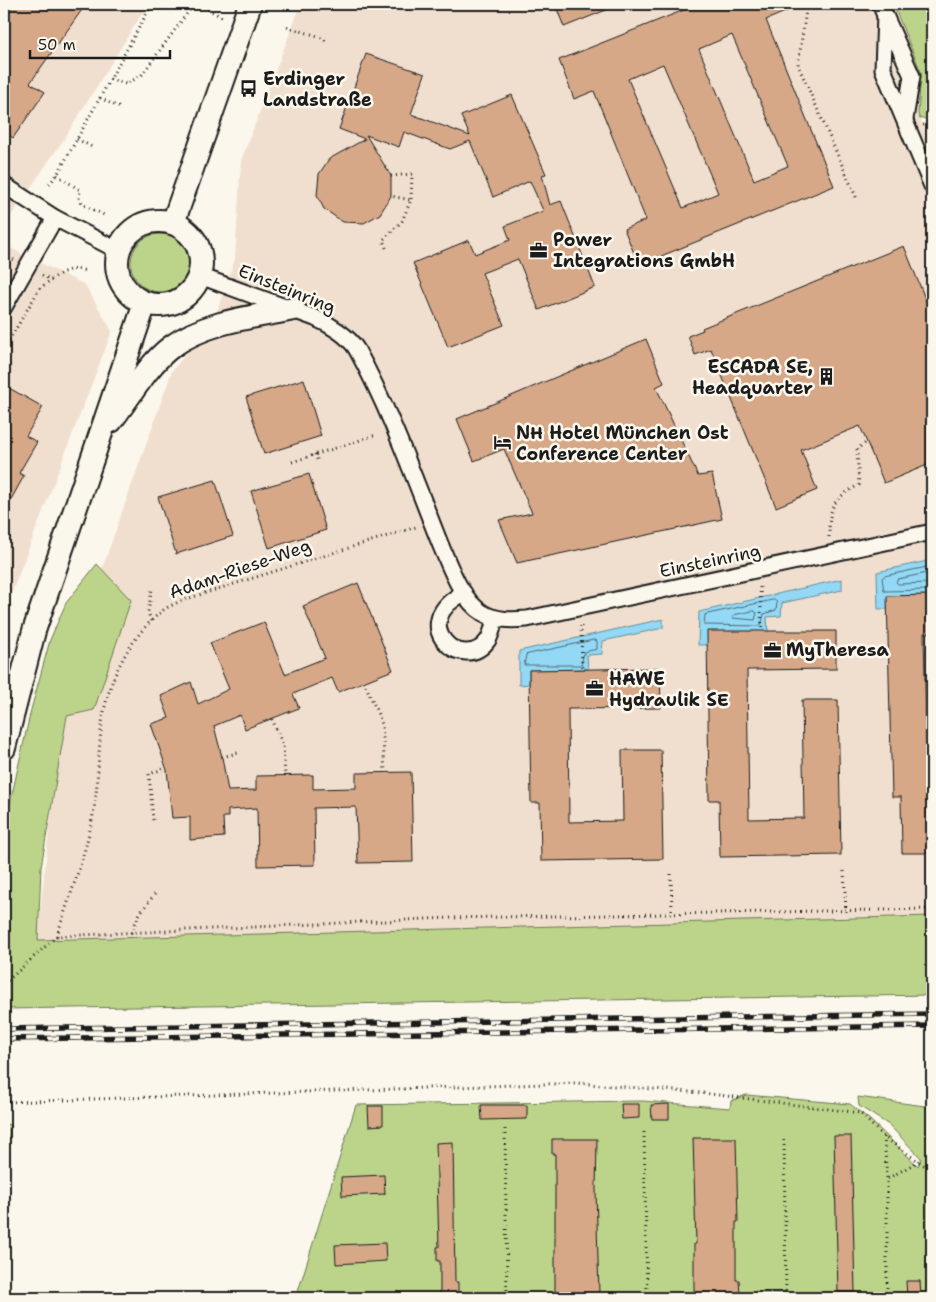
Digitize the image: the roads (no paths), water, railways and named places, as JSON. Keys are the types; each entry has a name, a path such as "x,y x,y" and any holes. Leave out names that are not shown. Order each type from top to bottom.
{"street":[{"path":"173,223 250,4"},
{"path":"883,9 912,76 905,121"},
{"path":"883,9 883,69 932,186"},
{"path":"4,185 55,218 119,251"},
{"path":"4,307 55,218"},
{"path":"151,222 173,223 187,231 197,244 201,254 200,276 195,286 178,301 156,306 145,303 127,291 121,282 118,272 119,251 127,236 140,225 151,222"},
{"name":"Einsteinring","path":"200,276 294,309 328,324 356,349 450,567 464,593 482,613 495,618 528,619 932,532"},
{"path":"4,748 34,631 145,303"},
{"path":"100,435 155,363 171,347 207,328 294,309"},
{"path":"464,593 447,604 439,616 438,623 441,637 451,648 464,652 478,649 489,638 495,618"}],"water":[{"path":"932,560 932,595 888,596 888,609 878,609 877,572"},
{"path":"842,579 842,590 782,603 781,616 767,617 768,631 707,645 698,645 699,612"},
{"path":"663,619 663,628 603,641 602,654 587,655 588,669 529,670 529,684 519,685 519,651"}],"railway":[{"path":"4,1029 932,1014"},
{"path":"4,1039 932,1026"}],"place":[{"name":"Erdinger Landstraße","path":"249,89"},
{"name":"Power Integrations GmbH","path":"539,250"},
{"name":"ESCADA SE, Headquarter","path":"827,377"},
{"name":"NH Hotel München Ost Conference Center","path":"502,443"},
{"name":"MyTheresa","path":"772,650"},
{"name":"HAWE Hydraulik SE","path":"595,689"}]}
